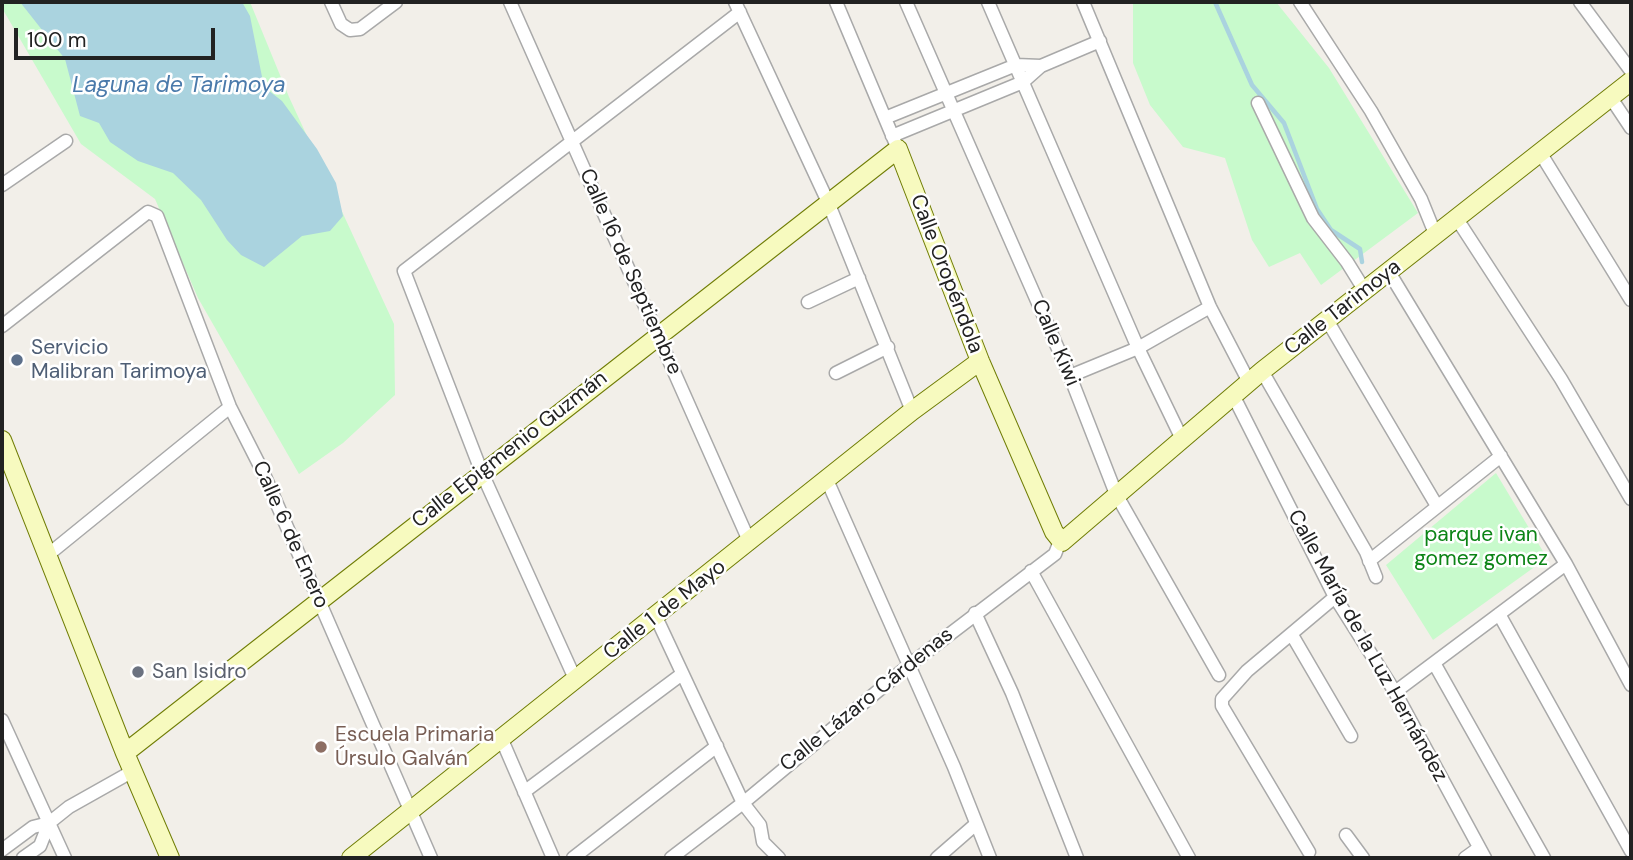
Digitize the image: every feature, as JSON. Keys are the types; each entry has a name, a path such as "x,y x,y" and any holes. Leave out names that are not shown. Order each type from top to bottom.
{"street":[{"path":"331,2 341,23 350,30 360,29 396,2"},
{"name":"Calle 16 de Septiembre","path":"510,2 750,543"},
{"name":"Calle Oropéndola","path":"836,2 895,142 979,361 1061,542"},
{"name":"Calle Kiwi","path":"906,2 943,92 1070,376 1116,494 1219,676"},
{"path":"988,2 1138,348 1181,437"},
{"path":"1083,2 1210,307 1369,561 1376,577"},
{"path":"1300,2 1371,111 1421,199 1436,236"},
{"path":"1580,2 1631,71"},
{"path":"576,681 482,473 406,268 573,142 737,7 828,202 912,411"},
{"path":"895,142 953,111 1023,82 1041,66 1100,41"},
{"path":"885,118 943,92 1016,65 1041,66"},
{"name":"Calle Tarimoya","path":"1061,542 1255,376 1631,81"},
{"path":"1611,98 1631,128"},
{"path":"1258,103 1313,218 1347,262 1364,291"},
{"path":"2,185 66,141"},
{"name":"Calle Epigmenio Guzmán","path":"125,753 319,598 828,202 895,142"},
{"path":"1541,154 1631,300"},
{"name":"Calle 6 de Enero","path":"2,326 151,212 157,216 230,407 263,472 431,858"},
{"path":"1457,219 1561,379 1631,499"},
{"path":"1389,272 1566,564 1631,685"},
{"path":"808,302 859,278"},
{"path":"1070,376 1138,348 1210,307"},
{"path":"1327,320 1437,506"},
{"path":"836,373 888,347"},
{"name":"Calle 1 de Mayo","path":"351,858 656,618 912,411 979,361"},
{"name":"Calle María de la Luz Hernández","path":"1233,395 1335,597 1395,692 1482,853"},
{"path":"49,554 230,407"},
{"path":"2,440 125,753 170,858"},
{"path":"1369,561 1501,456"},
{"path":"827,480 990,858"},
{"name":"Calle Lázaro Cárdenas","path":"671,858 743,803 908,666 1055,554 1061,542"},
{"path":"1395,692 1566,564"},
{"path":"1031,571 1189,858"},
{"path":"1309,852 1222,706 1222,699 1247,671 1335,597"},
{"path":"975,613 1013,694 1077,858"},
{"path":"1499,614 1631,851"},
{"path":"656,618 743,803 760,825"},
{"path":"1293,635 1351,736"},
{"path":"1434,663 1544,858"},
{"path":"524,792 682,674"},
{"path":"2,720 65,858"},
{"path":"502,740 553,858"},
{"path":"573,858 717,746"},
{"path":"2,850 33,827 49,823 69,807 133,771"},
{"path":"767,781 756,807 763,842 779,858"},
{"path":"23,858 40,846 49,823"},
{"path":"937,858 976,824"},
{"path":"1346,835 1363,858"},
{"path":"1465,858 1482,853"}],"green space":[{"path":"2,2 250,2 289,97 394,324 395,395 343,443 299,474 198,298 155,199 81,144 2,8"},
{"path":"1133,2 1276,2 1329,68 1418,213 1321,285 1300,253 1269,267 1252,240 1225,158 1183,147 1150,105 1133,63"},
{"name":"parque ivan gomez gomez","path":"1496,473 1547,558 1433,640 1386,565"}],"water":[{"name":"Laguna de Tarimoya","path":"20,2 242,2 250,16 264,87 282,101 317,149 336,183 343,216 330,231 302,236 264,267 241,255 227,240 201,200 173,173 138,161 110,142 99,123 80,116 65,59"}],"waterway":[{"path":"1215,2 1252,85 1284,123 1317,209 1331,230 1360,249 1362,262"}],"place":[{"name":"Servicio Malibran Tarimoya","path":"17,360"},
{"name":"San Isidro","path":"138,672"},
{"name":"Escuela Primaria Úrsulo Galván","path":"321,747"}]}
